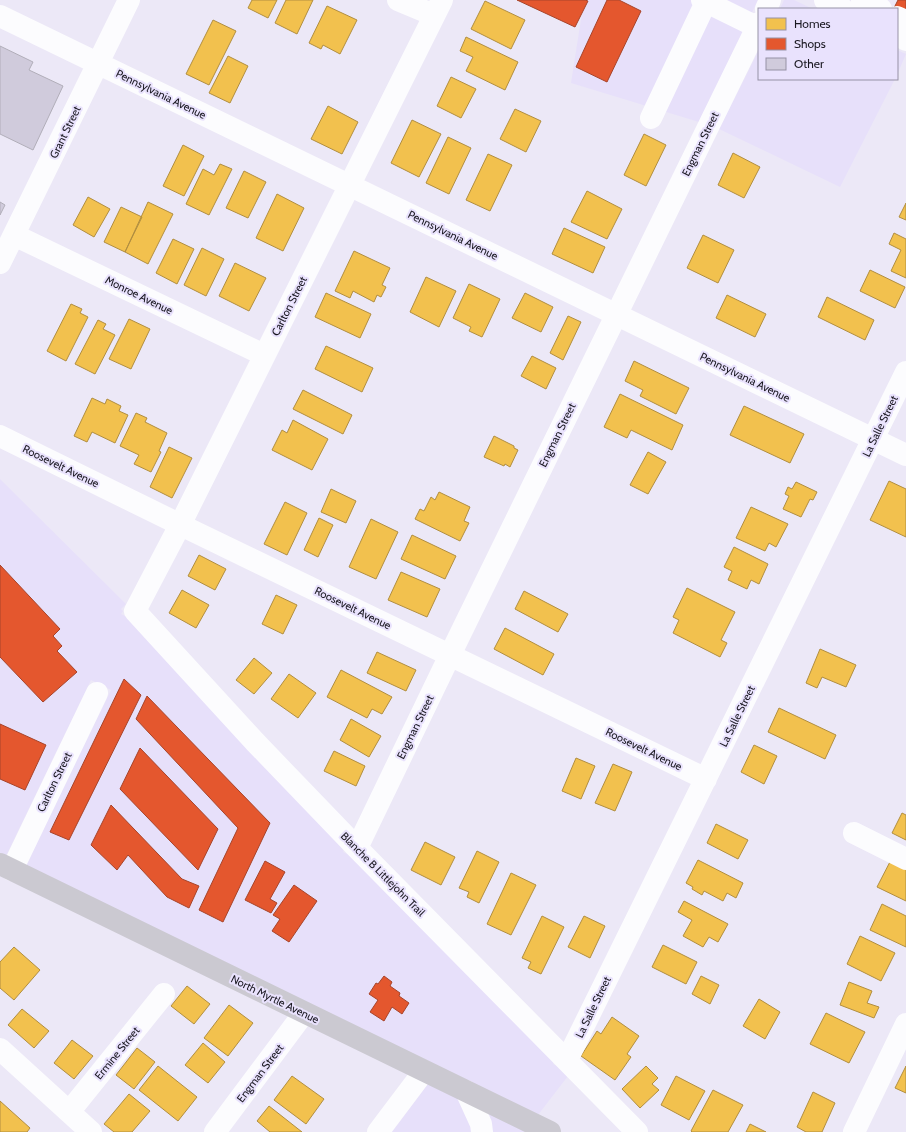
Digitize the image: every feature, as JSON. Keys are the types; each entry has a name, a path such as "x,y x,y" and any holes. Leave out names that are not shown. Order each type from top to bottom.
{"main road":[{"name":"North Myrtle Avenue","path":"6,867 466,1091 538,1130"}],"street":[{"name":"Grant Street","path":"0,263 129,0"},
{"path":"398,0 438,7"},
{"path":"825,0 841,8"},
{"path":"862,0 878,8"},
{"path":"651,118 704,1 758,19"},
{"name":"Carlton Street","path":"136,611 438,7"},
{"name":"Pennsylvania Avenue","path":"0,16 616,315 874,438 906,455"},
{"name":"Engman Street","path":"357,848 758,26"},
{"name":"Monroe Avenue","path":"14,235 264,355"},
{"name":"La Salle Street","path":"567,1060 906,372"},
{"name":"Roosevelt Avenue","path":"0,436 180,525 706,779"},
{"name":"Blanche B Littlejohn Trail","path":"136,611 255,742 357,848 637,1132"},
{"name":"Carlton Street","path":"6,867 96,693"},
{"path":"854,833 906,859"},
{"name":"Ermine Street","path":"69,1112 164,994"},
{"name":"Engman Street","path":"215,1132 304,1013"},
{"path":"854,1132 906,1024"},
{"path":"0,1049 91,1132"},
{"path":"378,1132 424,1071"},
{"path":"466,1091 481,1124 482,1132"}],"shaded area":[{"path":"584,0 758,0 699,122 571,83"},
{"path":"784,0 794,0 811,8 780,8"},
{"path":"898,50 906,54 898,73"},
{"path":"758,52 758,80 894,80 840,187 719,129"},
{"path":"0,479 126,604 121,609 123,611 121,614 129,618 344,849 343,852 351,856 554,1061 553,1064 561,1068 568,1076 538,1115 26,866 111,690 91,680 6,856 0,853"},
{"path":"428,1084 528,1132 392,1132"}],"building: Homes":[{"path":"252,0 277,0 268,18 248,8"},
{"path":"286,0 313,0 297,34 275,23"},
{"path":"485,1 525,20 511,49 471,29"},
{"path":"327,6 357,20 340,54 323,45 321,49 309,43"},
{"path":"213,20 236,31 209,85 186,74"},
{"path":"466,37 518,62 505,90 466,71 473,57 460,51"},
{"path":"228,56 248,66 230,103 209,93"},
{"path":"451,77 476,89 461,118 437,106"},
{"path":"328,106 358,122 342,154 311,139"},
{"path":"515,109 541,121 526,152 500,139"},
{"path":"412,120 441,134 419,177 391,163"},
{"path":"644,134 666,145 646,186 624,175"},
{"path":"448,137 471,148 449,194 426,183"},
{"path":"183,145 204,156 184,196 163,186"},
{"path":"733,153 760,167 744,198 718,185"},
{"path":"488,154 512,165 490,211 466,200"},
{"path":"220,164 232,169 209,215 186,204 203,169 214,175"},
{"path":"244,171 266,182 248,218 226,208"},
{"path":"587,191 622,209 607,239 571,222"},
{"path":"277,194 304,208 283,251 256,238"},
{"path":"88,197 110,209 94,237 73,225"},
{"path":"148,202 173,214 148,264 125,252"},
{"path":"906,203 906,220 899,217"},
{"path":"121,207 142,217 125,252 104,242"},
{"path":"564,228 605,247 593,273 552,254"},
{"path":"894,233 906,239 906,278 891,271 901,250 889,244"},
{"path":"703,235 734,250 718,283 687,268"},
{"path":"173,239 194,249 177,284 156,273"},
{"path":"202,248 224,259 206,296 184,285"},
{"path":"354,251 390,268 382,285 386,287 381,297 377,295 374,302 353,291 350,298 335,291"},
{"path":"235,263 266,278 249,311 219,296"},
{"path":"870,270 905,287 895,308 860,291"},
{"path":"426,277 456,291 439,327 410,312"},
{"path":"469,284 500,299 482,337 469,331 471,327 453,318"},
{"path":"326,293 371,314 360,338 315,317"},
{"path":"525,293 553,307 541,332 512,318"},
{"path":"727,295 766,314 755,337 716,318"},
{"path":"827,297 874,320 865,340 818,317"},
{"path":"71,304 82,309 80,313 88,317 66,361 47,351"},
{"path":"568,316 581,322 563,360 550,353"},
{"path":"129,319 150,329 131,369 109,359"},
{"path":"98,320 106,324 103,329 115,335 95,374 75,364"},
{"path":"326,346 373,368 362,392 315,369"},
{"path":"532,356 556,368 546,389 521,376"},
{"path":"634,361 689,388 676,414 640,396 643,390 625,381"},
{"path":"303,390 352,415 343,434 293,409"},
{"path":"620,394 683,425 672,450 631,430 627,438 604,427"},
{"path":"92,398 105,404 107,399 121,406 119,411 128,415 115,443 92,432 87,442 74,436"},
{"path":"744,406 804,434 790,463 730,435"},
{"path":"136,413 147,418 145,422 167,433 159,451 161,452 151,472 134,464 139,455 120,446"},
{"path":"293,420 328,439 312,470 272,450 282,430 287,433"},
{"path":"494,436 514,446 514,448 518,450 510,467 505,464 504,466 484,457"},
{"path":"169,447 192,458 172,498 150,487"},
{"path":"648,452 666,462 648,494 630,485"},
{"path":"889,481 906,489 906,537 870,520"},
{"path":"796,482 817,492 813,500 810,499 801,517 783,509 789,496 785,494 788,487 792,489"},
{"path":"331,489 356,501 346,523 321,512"},
{"path":"439,492 470,507 464,521 469,523 460,541 415,519 420,509 424,511 431,497 435,500"},
{"path":"285,502 307,513 287,555 264,544"},
{"path":"751,507 788,524 776,547 769,543 765,551 736,538"},
{"path":"319,518 333,525 318,557 304,550"},
{"path":"371,519 398,532 376,579 349,567"},
{"path":"412,535 456,556 445,579 401,559"},
{"path":"734,547 768,564 759,584 751,580 747,589 728,580 732,571 724,567"},
{"path":"199,555 226,569 215,590 188,576"},
{"path":"401,572 440,589 427,617 388,600"},
{"path":"687,588 735,612 721,640 727,643 720,657 673,633 679,620 673,617"},
{"path":"182,590 209,605 196,628 169,613"},
{"path":"524,591 568,614 558,632 515,609"},
{"path":"276,595 297,605 283,634 262,624"},
{"path":"505,628 554,654 543,675 494,649"},
{"path":"820,649 856,665 846,687 822,677 817,688 806,683"},
{"path":"377,652 416,670 406,691 367,673"},
{"path":"254,658 272,673 254,694 236,680"},
{"path":"341,670 392,697 382,714 372,709 367,718 327,697"},
{"path":"289,674 316,693 298,718 271,699"},
{"path":"779,708 836,735 825,759 768,732"},
{"path":"351,719 381,736 369,757 340,740"},
{"path":"754,745 777,756 764,784 741,772"},
{"path":"334,751 365,766 356,786 324,771"},
{"path":"576,758 595,766 581,799 562,791"},
{"path":"613,764 632,772 615,811 595,803"},
{"path":"902,813 906,815 906,840 892,833"},
{"path":"716,824 748,840 738,859 707,843"},
{"path":"425,842 455,857 441,885 411,870"},
{"path":"477,851 499,862 479,903 467,897 469,892 459,888"},
{"path":"893,856 906,863 906,901 877,887"},
{"path":"698,860 743,883 736,898 727,893 723,901 704,891 702,895 686,883"},
{"path":"511,873 536,885 511,935 487,924"},
{"path":"684,901 728,924 718,942 709,937 703,947 683,936 692,920 678,912"},
{"path":"882,904 906,916 906,947 870,930"},
{"path":"542,916 564,927 541,974 528,968 531,962 522,958"},
{"path":"584,916 605,926 590,958 568,947"},
{"path":"860,936 895,953 881,981 847,964"},
{"path":"663,945 697,962 686,984 652,967"},
{"path":"14,947 40,970 14,1000 0,988 0,962"},
{"path":"701,976 719,985 710,1004 692,994"},
{"path":"849,982 872,991 867,1003 879,1007 874,1018 840,1005"},
{"path":"187,986 210,1004 194,1024 171,1006"},
{"path":"759,999 780,1012 765,1039 743,1026"},
{"path":"229,1005 253,1023 228,1056 204,1038"},
{"path":"22,1009 49,1031 34,1048 8,1025"},
{"path":"826,1013 865,1032 849,1063 810,1044"},
{"path":"612,1017 639,1036 627,1054 631,1057 615,1080 581,1056 597,1031 601,1034"},
{"path":"72,1040 93,1056 74,1079 54,1063"},
{"path":"203,1043 225,1062 208,1083 185,1065"},
{"path":"137,1048 155,1062 134,1089 116,1075"},
{"path":"158,1066 197,1097 178,1121 139,1090"},
{"path":"646,1066 658,1078 652,1084 659,1090 640,1108 622,1089"},
{"path":"906,1066 906,1093 895,1088"},
{"path":"292,1076 324,1099 306,1124 274,1100"},
{"path":"676,1076 705,1091 689,1120 661,1105"},
{"path":"713,1090 743,1105 728,1132 692,1132 691,1131"},
{"path":"813,1092 835,1103 822,1132 806,1132 797,1127"},
{"path":"129,1094 150,1111 132,1132 114,1132 104,1124"},
{"path":"0,1101 30,1128 27,1132 0,1132"},
{"path":"269,1106 302,1132 270,1132 257,1121"},
{"path":"750,1124 766,1132 746,1132"}],"building: Shops":[{"path":"517,0 585,0 588,1 575,27"},
{"path":"607,0 619,0 641,11 607,82 576,67"},
{"path":"898,0 906,0 906,14 898,10 898,8 894,8"},
{"path":"0,565 60,629 53,636 62,646 57,651 77,672 43,702 0,657"},
{"path":"124,679 141,695 69,840 50,832"},
{"path":"147,696 270,823 223,922 199,910 238,828 136,719"},
{"path":"0,724 46,745 25,790 0,779"},
{"path":"140,748 218,829 198,870 120,789"},
{"path":"111,805 182,879 199,886 189,908 167,897 128,855 117,870 91,845"},
{"path":"265,861 285,872 270,899 277,903 271,913 245,900"},
{"path":"294,885 317,901 289,942 272,931 280,919 273,915"},
{"path":"384,976 392,982 390,986 400,993 399,996 409,1003 402,1014 392,1007 384,1021 370,1012 378,1000 369,994 376,983 378,984"}],"building: Other":[{"path":"0,46 33,62 29,70 63,86 33,150 0,134"},
{"path":"0,202 5,205 0,215"}]}
